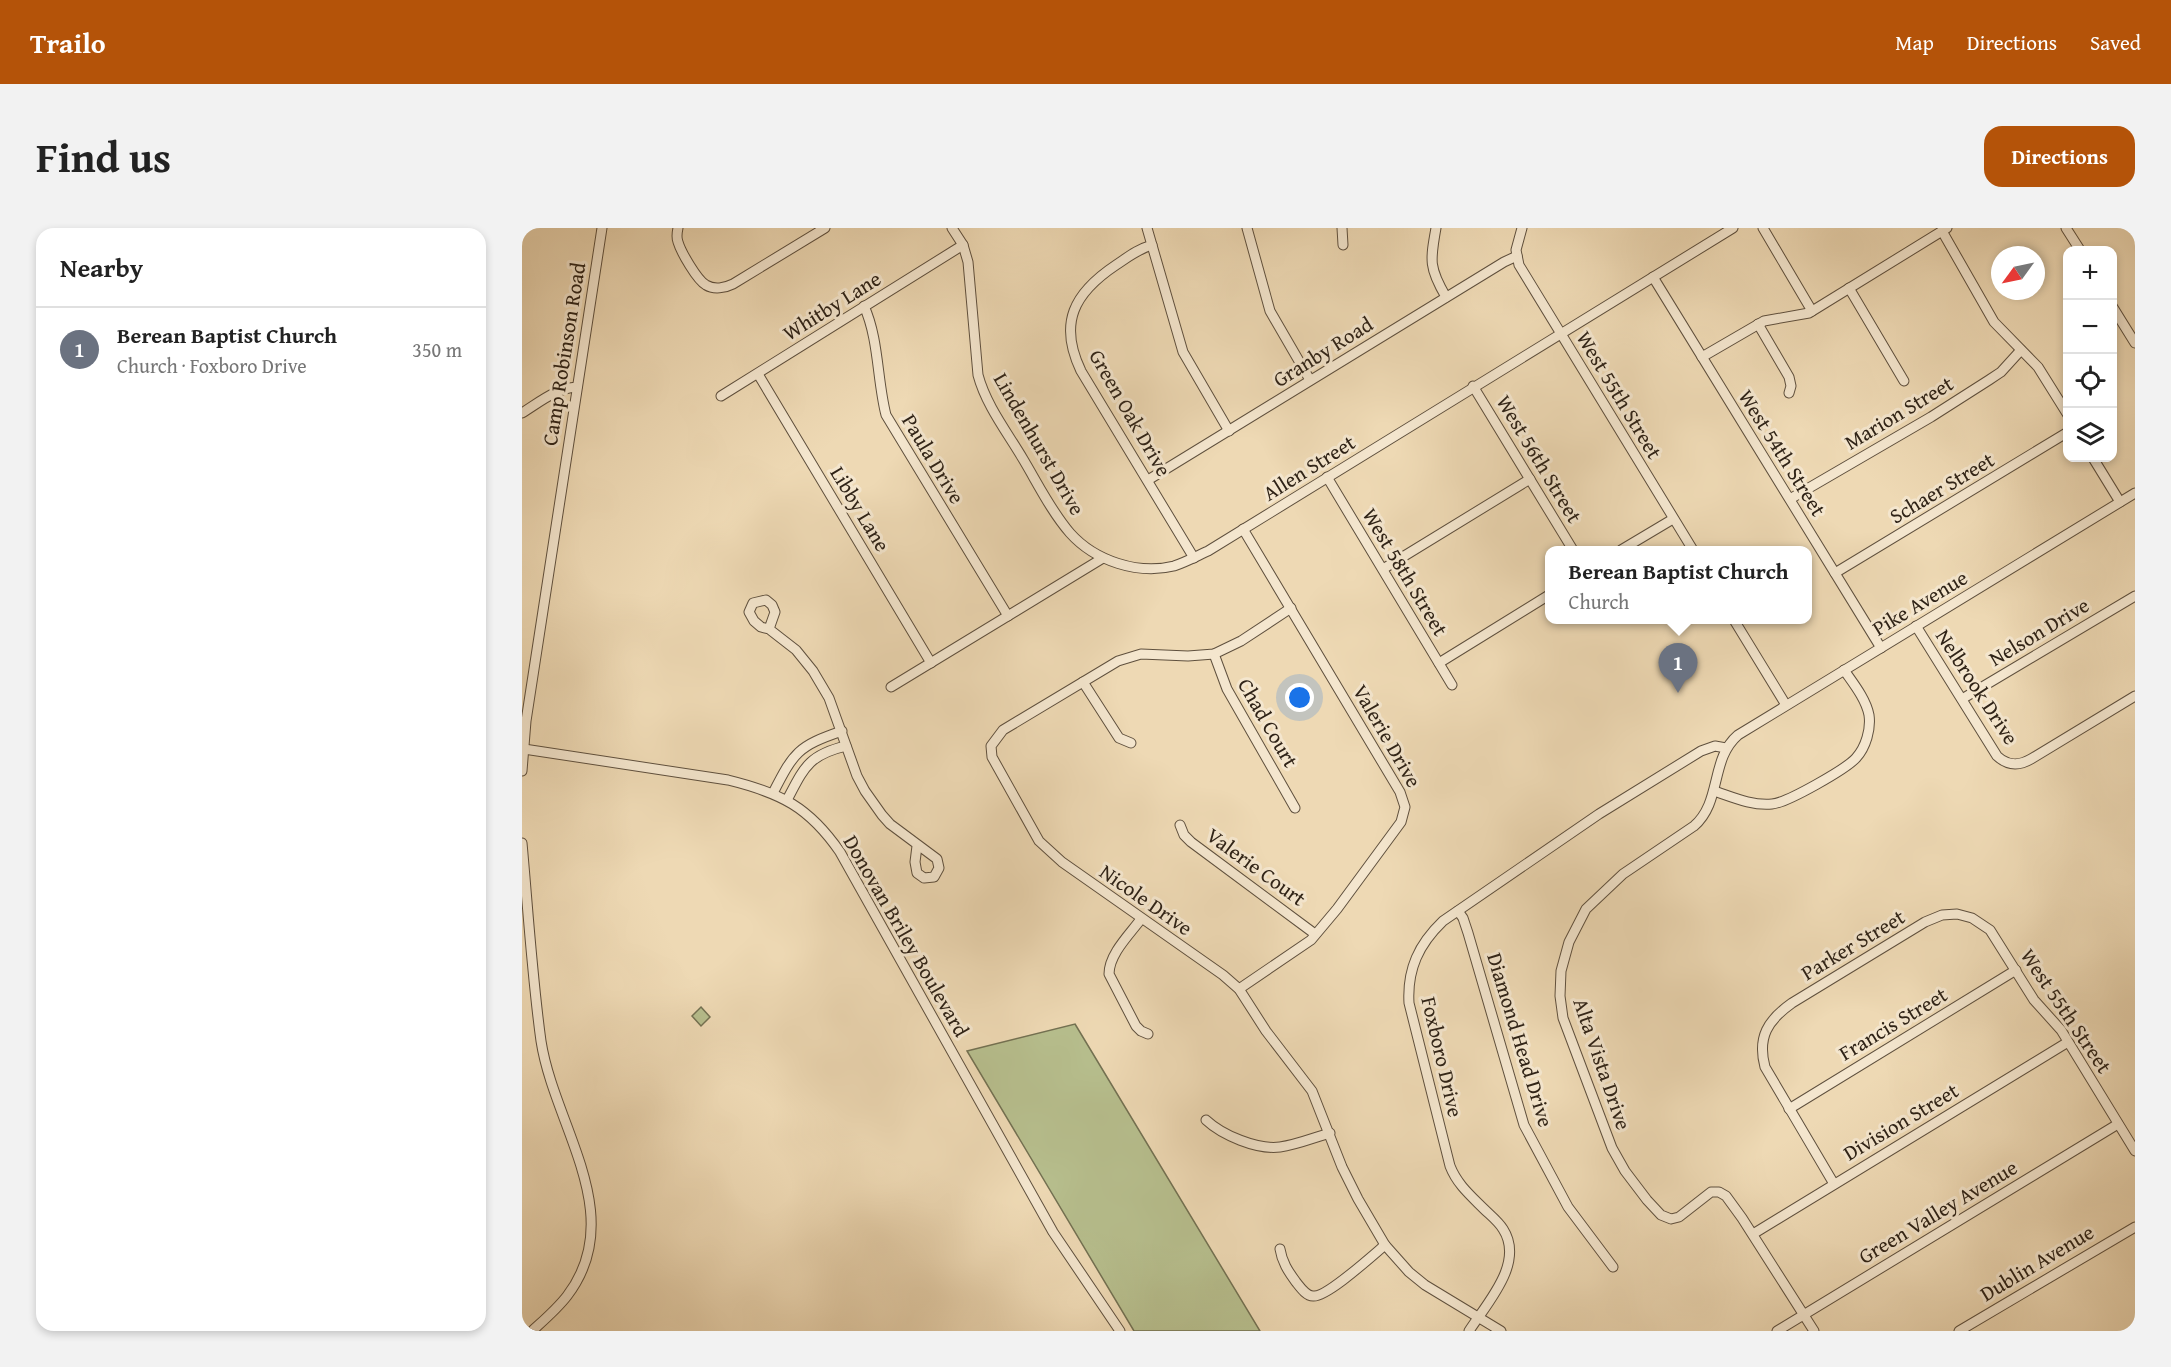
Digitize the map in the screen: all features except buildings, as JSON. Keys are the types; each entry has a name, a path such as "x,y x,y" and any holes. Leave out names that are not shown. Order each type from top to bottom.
{"street":[{"name":"Camp Robinson Road","path":"522,771 602,228"},
{"path":"678,228 679,246 697,276 705,285 716,288 733,284 825,228"},
{"name":"Lindenhurst Drive","path":"952,228 963,245 968,262 978,375 984,393 1065,527 1081,544 1103,558"},
{"path":"1147,228 1183,352 1229,431"},
{"path":"1246,228 1270,311 1310,380"},
{"path":"1342,228 1343,245"},
{"path":"1436,228 1431,255 1432,268 1446,297"},
{"path":"1517,256 1522,228"},
{"name":"Allen Street","path":"1103,558 1129,566 1154,568 1176,565 1194,558 1733,228"},
{"path":"1763,228 1812,311"},
{"path":"2066,228 2077,246"},
{"path":"1702,357 1758,324 1770,319 1812,311 1945,230 1994,322 2038,367 2063,408"},
{"name":"Whitby Lane","path":"721,396 963,245"},
{"name":"Green Oak Drive","path":"1152,245 1135,251 1090,284 1075,308 1071,323 1072,349 1081,372 1194,558"},
{"name":"Granby Road","path":"1148,480 1517,256"},
{"name":"West 55th Street","path":"1517,256 1528,282 1690,546"},
{"name":"West 54th Street","path":"1653,277 1881,648"},
{"path":"1849,288 1904,381"},
{"name":"Paula Drive","path":"864,306 870,321 881,398 886,415 1008,616"},
{"path":"2117,314 2135,343"},
{"path":"1758,324 1789,377 1790,393"},
{"name":"Marion Street","path":"1790,499 1931,417 1989,380 2001,372 2021,350"},
{"name":"Libby Lane","path":"758,374 931,663"},
{"path":"522,413 556,392 577,387"},
{"name":"West 56th Street","path":"1473,387 1571,546"},
{"name":"Schaer Street","path":"1835,573 2063,434"},
{"path":"2095,462 2120,502"},
{"name":"West 58th Street","path":"1327,477 1452,685"},
{"path":"1383,569 1530,479"},
{"name":"Pike Avenue","path":"1726,748 1745,730 2135,493"},
{"path":"1628,546 1673,519"},
{"name":"Valerie Drive","path":"1239,989 1300,948 1316,934 1401,822 1405,813 1405,804 1396,785 1243,529"},
{"path":"891,687 1103,558"},
{"name":"Nelson Drive","path":"1962,699 2135,596"},
{"path":"1439,663 1545,597"},
{"name":"Nicole Drive","path":"1290,608 1214,654 1188,656 1141,654 1118,661 1003,730 991,746 992,757 1029,826 1044,846 1062,862 1223,975 1239,989 1266,1031 1312,1091 1342,1167 1358,1200 1385,1245 1409,1272 1425,1285 1501,1331"},
{"path":"1736,624 1786,705"},
{"name":"Nelbrook Drive","path":"1916,626 1997,756 2013,764 2031,759 2135,696"},
{"path":"768,629 796,650 813,671 829,698 857,776 873,804 890,824 917,846"},
{"name":"Chad Court","path":"1214,654 1227,689 1295,808"},
{"path":"1714,791 1752,803 1774,804 1792,798 1856,759 1865,744 1869,714 1845,670"},
{"path":"1083,682 1119,738 1131,743"},
{"path":"773,793 799,750 811,742 842,731"},
{"path":"811,742 819,755"},
{"path":"787,800 804,771 819,755 846,746"},
{"name":"Foxboro Drive","path":"1468,1331 1508,1269 1511,1251 1503,1229 1462,1188 1450,1166 1409,1003 1409,978 1418,954 1432,932 1458,911 1599,814 1708,748 1720,746 1726,748"},
{"name":"Alta Vista Drive","path":"1726,748 1708,808 1697,824 1623,874 1586,909 1569,942 1559,985 1560,1006 1612,1148 1625,1171 1647,1200 1661,1215 1671,1219 1679,1217 1714,1191 1723,1194 1753,1234"},
{"name":"Donovan Briley Boulevard","path":"524,749 728,780 773,793 787,800 817,824 840,852 1047,1222 1072,1263 1120,1331"},
{"path":"791,761 804,771"},
{"name":"Valerie Court","path":"1180,825 1184,835 1191,842 1316,934"},
{"path":"522,843 541,1042 553,1090 589,1195 592,1223 589,1254 580,1276 562,1302 532,1331"},
{"name":"Diamond Head Drive","path":"1458,911 1468,933 1524,1125 1568,1207 1612,1267"},
{"name":"Parker Street","path":"1789,1109 1765,1068 1762,1057 1769,1025 1779,1012 1925,922 1942,915 1957,914 1983,924"},
{"path":"1141,919 1116,954 1110,965 1109,974 1136,1026 1148,1034"},
{"name":"West 55th Street","path":"1983,924 1996,937 2039,1007 2056,1024 2135,1151"},
{"name":"Francis Street","path":"1789,1109 2016,970"},
{"name":"Division Street","path":"1753,1234 2068,1042"},
{"path":"1789,1109 1834,1184"},
{"path":"1206,1120 1231,1137 1269,1147 1284,1146 1329,1133"},
{"name":"Green Valley Avenue","path":"1777,1331 2118,1124"},
{"name":"Dublin Avenue","path":"1959,1331 2135,1227"},
{"path":"1753,1234 1814,1331"},
{"path":"1280,1248 1284,1264 1292,1277 1302,1289 1314,1296 1328,1292 1385,1245"}],"green space":[{"path":"701,1007 710,1017 701,1026 692,1016"},
{"path":"1075,1024 1260,1331 1134,1331 967,1051"}],"place":[{"name":"Berean Baptist Church","path":"1678,693"}]}
